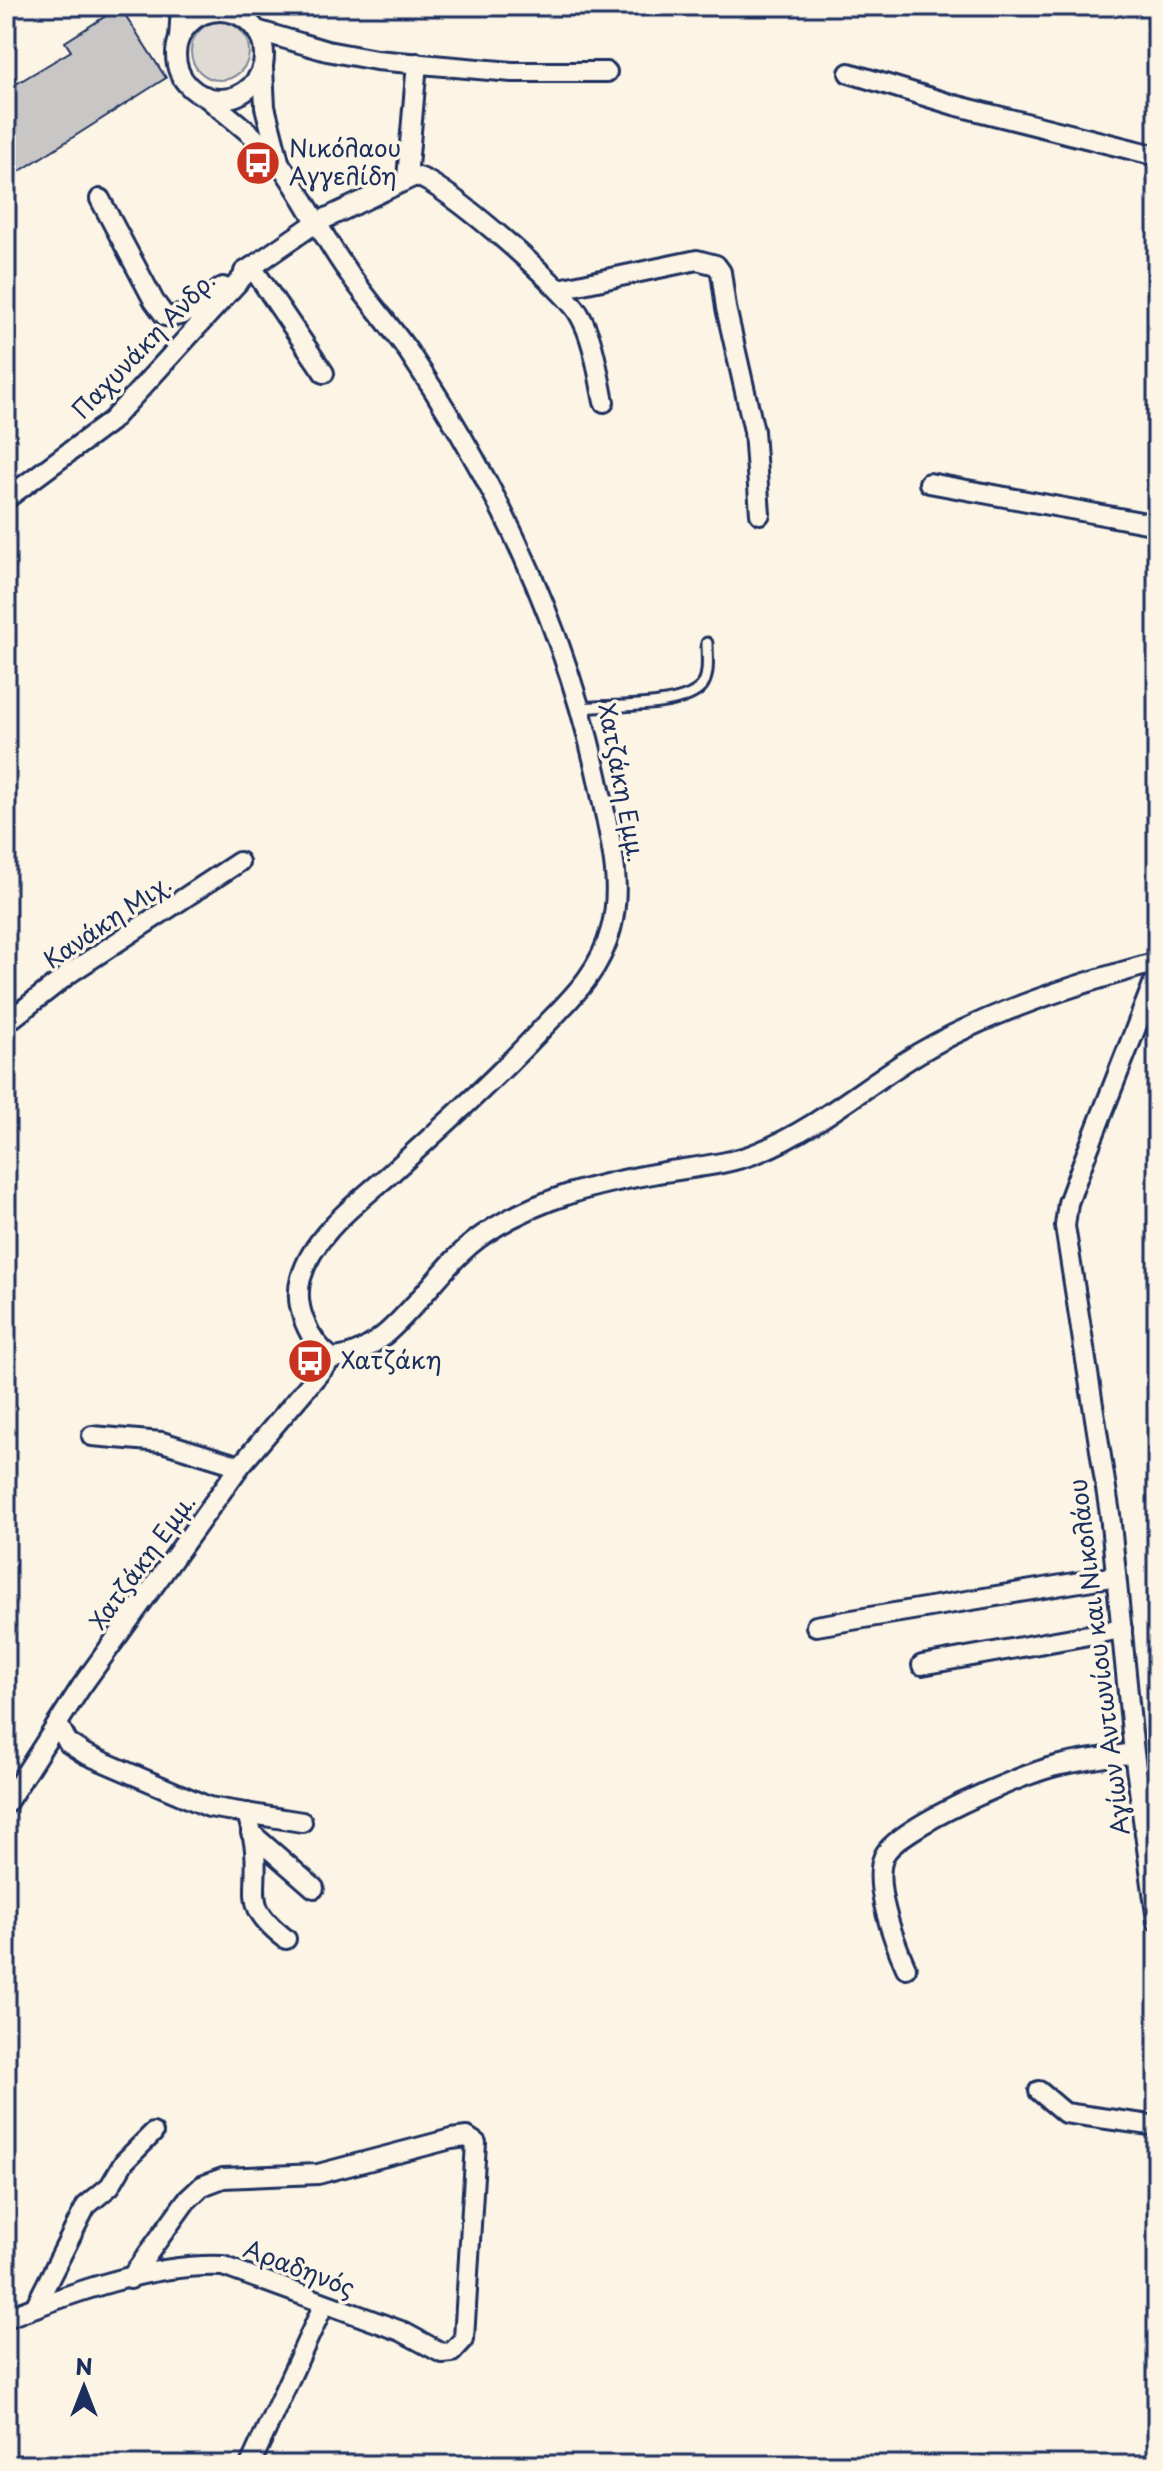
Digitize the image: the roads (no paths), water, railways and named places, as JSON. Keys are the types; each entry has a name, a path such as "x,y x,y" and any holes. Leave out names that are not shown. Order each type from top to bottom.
{"street":[{"path":"181,6 176,60 180,73 193,90 220,99 241,94 253,85 263,65"},
{"path":"179,39 192,21 211,12 233,13 347,56 512,72 607,72"},
{"path":"245,18 263,43 265,107 279,164"},
{"path":"414,62 407,178 423,177 435,185 559,289 585,326 604,402"},
{"path":"849,73 954,105 1157,156"},
{"path":"205,96 279,164"},
{"name":"Χατζάκη Εμμ.","path":"6,1804 58,1724 240,1466 332,1358 312,1339 299,1301 301,1276 316,1247 358,1202 502,1072 573,1000 589,979 607,941 616,900 615,863 582,708 540,586 484,475 409,352 314,224 279,164"},
{"name":"Παχυνάκη Ανδρ.","path":"6,499 111,421 252,267 314,224 407,178"},
{"path":"100,199 165,316 175,317 192,311 252,267 324,373"},
{"path":"559,289 697,260 716,265 721,272 726,308 754,431 760,514"},
{"path":"929,483 1157,525"},
{"name":"Κανάκη Μιχ.","path":"6,1023 70,973 239,862"},
{"path":"332,1358 360,1354 388,1332 445,1266 481,1236 514,1215 580,1190 755,1154 784,1140 945,1040 1078,986 1157,962"},
{"name":"Αγίων Αντωνίου και Νικολάου","path":"1157,974 1077,1177 1068,1203 1065,1226 1116,1576 1134,1753 1149,1794 1157,1921"},
{"path":"92,1436 174,1445 240,1466"},
{"path":"816,1626 1116,1576"},
{"path":"922,1665 1122,1629"},
{"path":"58,1724 68,1743 113,1767 209,1807 302,1822"},
{"path":"906,1968 891,1929 879,1873 884,1855 895,1839 1014,1780 1055,1766 1134,1753"},
{"path":"247,1813 255,1901 266,1924 286,1939"},
{"path":"251,1833 314,1888"},
{"path":"1039,2091 1065,2113 1157,2126"},
{"path":"35,2307 86,2206 110,2186 124,2162 153,2133"},
{"name":"Αραδηνός","path":"6,2318 78,2290 192,2267 223,2266 401,2331 442,2353 452,2352 464,2339 476,2143 467,2137 318,2174 223,2178 202,2186 186,2201 130,2279"},
{"path":"250,2465 324,2304"}],"lane":[{"path":"582,708 647,704 686,696 701,687 706,676 707,643"}],"place":[{"name":"Νικόλαου Αγγελίδη","path":"258,163"},
{"name":"Χατζάκη","path":"310,1361"}]}
